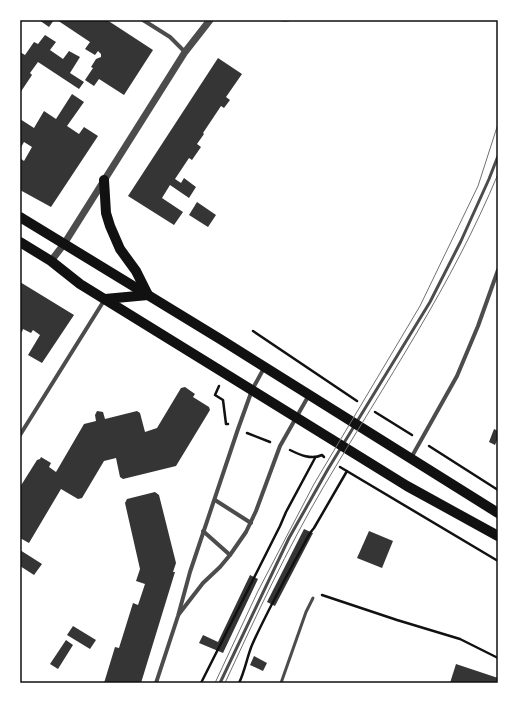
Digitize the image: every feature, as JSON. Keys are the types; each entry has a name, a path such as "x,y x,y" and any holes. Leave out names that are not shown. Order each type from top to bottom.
{"main road":[{"path":"104,180 106,213 110,226 120,249 136,271 148,295"},
{"path":"20,217 498,513"},
{"path":"20,242 51,261 75,280 352,453 426,498 498,536"},
{"path":"105,299 148,295"}],"street":[{"path":"143,20 170,37 185,52"},
{"path":"51,261 64,244 185,52 210,20"},
{"path":"411,459 457,376 498,270"},
{"path":"20,435 105,299"},
{"path":"156,683 178,616 203,531 252,390 265,368"},
{"path":"178,616 203,583 220,567 251,523 280,446 309,395"},
{"path":"215,500 251,523"},
{"path":"203,531 230,554"}],"lane":[{"path":"282,20 288,20"},
{"path":"220,683 293,531 328,469 430,302 461,241 498,156"},
{"path":"281,683 306,612 313,598"}],"path":[{"path":"253,331 355,399"},
{"path":"215,395 222,382"},
{"path":"376,412 498,490"},
{"path":"300,455 315,458 322,455"},
{"path":"201,683 286,512 315,458"},
{"path":"342,468 498,561"},
{"path":"239,683 245,670 252,647 277,596 310,533 347,471"},
{"path":"313,598 320,595 460,639 498,658"}],"building":[{"path":"39,20 54,20 49,27"},
{"path":"57,20 107,20 153,50 124,95 99,79 94,86 85,80 93,68 91,67 96,59 101,57 101,54 98,51 95,55 85,49 90,42"},
{"path":"45,35 56,42 50,50 63,59 69,51 80,57 70,73 84,82 79,89 38,62 30,73 32,75 20,93 20,52 25,55 34,42 38,44"},
{"path":"218,58 242,74 226,97 230,100 224,108 221,106 203,133 204,134 197,144 201,147 192,160 189,158 175,179 181,183 184,178 196,187 189,198 170,185 162,198 183,212 174,225 128,196"},
{"path":"72,94 84,102 67,126 79,134 84,127 98,136 51,207 20,190 20,158 24,161 32,147 24,142 20,149 20,119 34,128 44,111 56,119"},
{"path":"197,202 216,215 208,227 189,215"},
{"path":"20,282 74,315 42,363 28,355 40,335 33,330 31,333 23,329 22,332 20,331"},
{"path":"185,387 195,394 193,397 209,407 210,410 176,466 123,479 120,477 116,458 104,461 82,498 78,499 61,489 29,543 20,538 20,487 37,460 41,457 51,463 49,467 56,472 84,424 96,421 95,415 97,411 103,412 105,419 137,411 140,413 145,432 157,428 181,388"},
{"path":"494,429 498,431 498,438 495,445 489,442"},
{"path":"155,492 159,495 176,563 173,572 175,572 141,683 104,683 115,647 119,648 133,603 138,605 145,584 136,581 140,569 125,503 127,499"},
{"path":"304,529 313,533 275,606 267,602"},
{"path":"369,531 393,541 382,568 357,558"},
{"path":"20,550 42,564 34,575 20,566"},
{"path":"250,575 258,579 223,653 199,643 203,635 218,642"},
{"path":"73,626 96,640 90,649 67,635"},
{"path":"66,640 73,645 58,669 50,664"},
{"path":"254,656 267,663 263,671 250,665"},
{"path":"456,664 498,678 498,683 450,683"}],"tram line":[{"path":"215,683 258,591 314,484 420,306 478,186 498,124"},
{"path":"225,683 297,534 324,486 439,294 480,215 498,174"}]}
